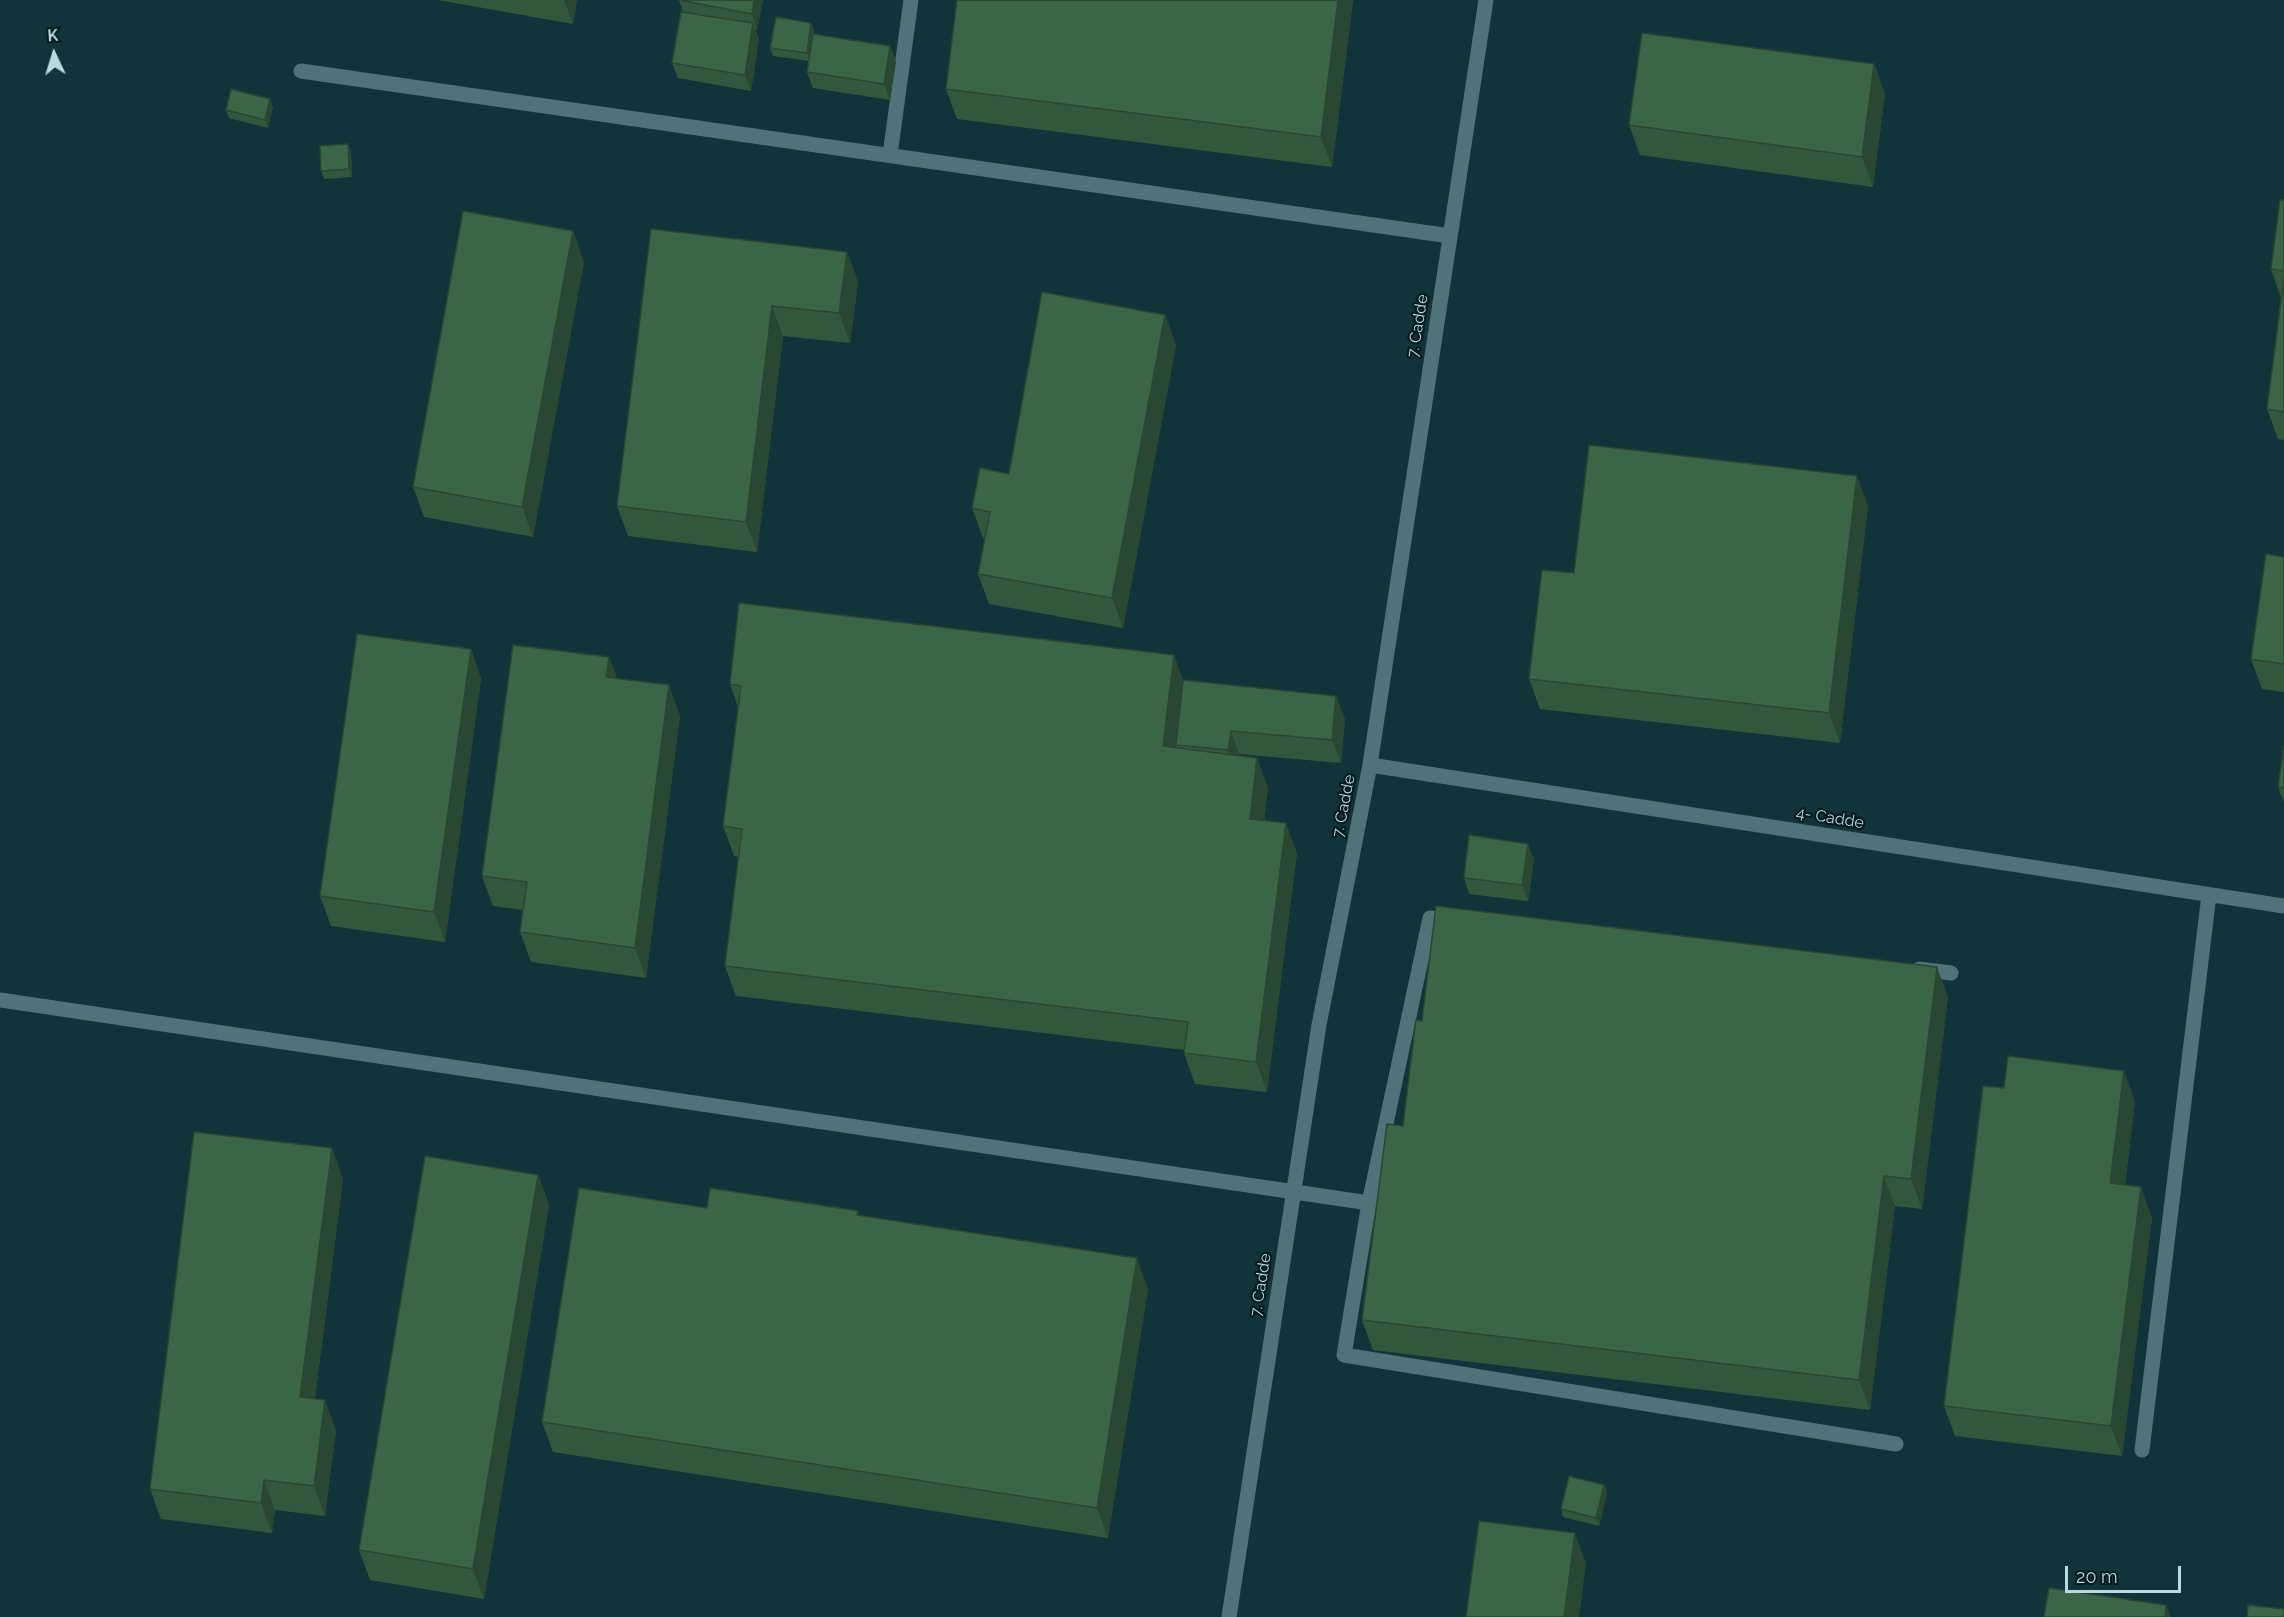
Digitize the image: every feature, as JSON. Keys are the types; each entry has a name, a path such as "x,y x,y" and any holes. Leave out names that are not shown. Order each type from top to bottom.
{"lane":[{"path":"890,155 911,0"},
{"name":"7. Cadde","path":"1229,1617 1319,1025 1370,765 1486,0"},
{"path":"301,70 1450,236"},
{"name":"4- Cadde","path":"1370,765 2284,906"},
{"path":"2142,1450 2210,895"},
{"path":"1466,922 1430,918 1369,1203 1344,1355 1896,1444"},
{"path":"1904,968 1951,973"},
{"path":"0,1000 1369,1203"}],"building":[{"path":"679,0 754,0 752,14"},
{"path":"957,0 1338,0 1321,137 946,89"},
{"path":"681,12 753,23 745,75 672,63"},
{"path":"776,17 811,23 807,53 770,48"},
{"path":"1642,33 1874,64 1862,157 1629,125"},
{"path":"813,34 890,46 884,84 807,72"},
{"path":"231,89 270,99 265,120 226,110"},
{"path":"348,144 349,169 321,171 320,146"},
{"path":"2280,200 2284,200 2284,271 2271,269"},
{"path":"463,211 573,231 522,507 413,487"},
{"path":"651,229 847,252 839,313 772,306 746,522 617,506"},
{"path":"2284,278 2284,412 2267,409"},
{"path":"1042,292 1165,315 1112,598 978,574 990,512 972,508 980,468 1009,474"},
{"path":"1589,445 1857,476 1829,713 1529,679 1542,570 1574,573"},
{"path":"2266,554 2284,557 2284,664 2251,659"},
{"path":"739,603 1174,655 1163,746 1257,758 1250,819 1286,823 1256,1062 1184,1053 1188,1022 725,966 742,829 723,826 741,686 730,684"},
{"path":"357,634 471,649 434,912 320,896"},
{"path":"513,645 609,657 606,677 669,685 635,948 520,932 527,882 482,876"},
{"path":"1183,680 1336,696 1332,740 1231,731 1228,750 1176,745"},
{"path":"2284,746 2284,788 2278,787"},
{"path":"1469,835 1528,844 1522,885 1464,878"},
{"path":"1436,906 1937,967 1911,1179 1884,1176 1859,1380 1362,1320 1387,1124 1403,1126 1416,1020 1422,1021"},
{"path":"2008,1056 2124,1071 2110,1183 2141,1187 2111,1426 1944,1406 1983,1086 2004,1088"},
{"path":"194,1132 332,1148 300,1397 325,1400 314,1486 264,1480 261,1503 150,1489"},
{"path":"425,1156 538,1175 473,1569 359,1550"},
{"path":"579,1188 707,1208 710,1188 858,1211 857,1215 1137,1258 1097,1508 542,1422"},
{"path":"1569,1476 1604,1485 1596,1518 1561,1509"},
{"path":"1479,1521 1575,1533 1564,1617 1466,1617"},
{"path":"2049,1588 2166,1605 2165,1617 2044,1617"},
{"path":"2248,1605 2284,1609 2284,1617 2247,1617"}]}
